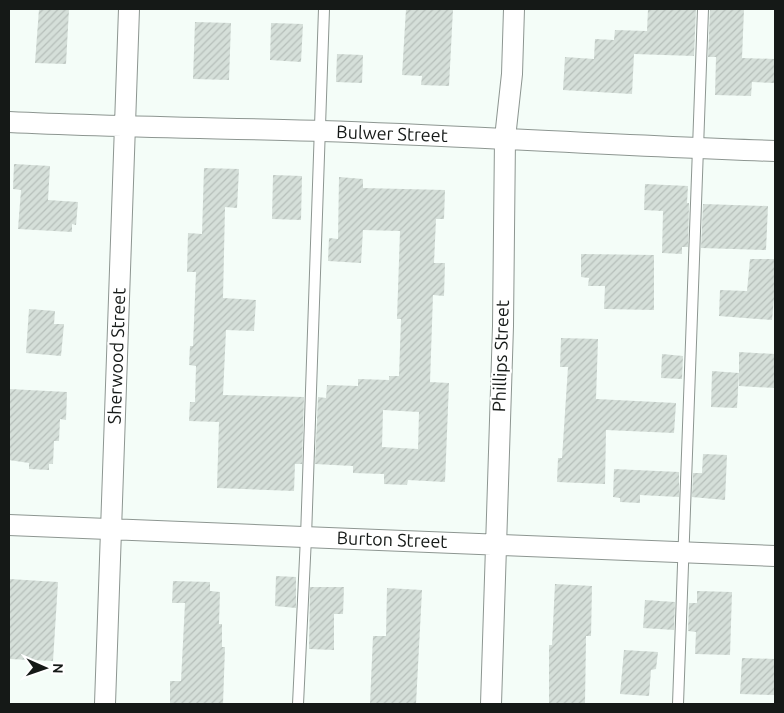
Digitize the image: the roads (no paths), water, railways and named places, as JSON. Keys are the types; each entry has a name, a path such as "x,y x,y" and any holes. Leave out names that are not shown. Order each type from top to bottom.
{"street":[{"name":"Sherwood Street","path":"105,704 129,9"},
{"name":"Phillips Street","path":"491,704 502,326 505,138 512,74 514,9"},
{"name":"Bulwer Street","path":"9,122 505,138 698,149 775,151"},
{"name":"Burton Street","path":"9,525 775,556"}],"lane":[{"path":"298,704 306,537 324,9"},
{"path":"678,704 703,9"}]}
